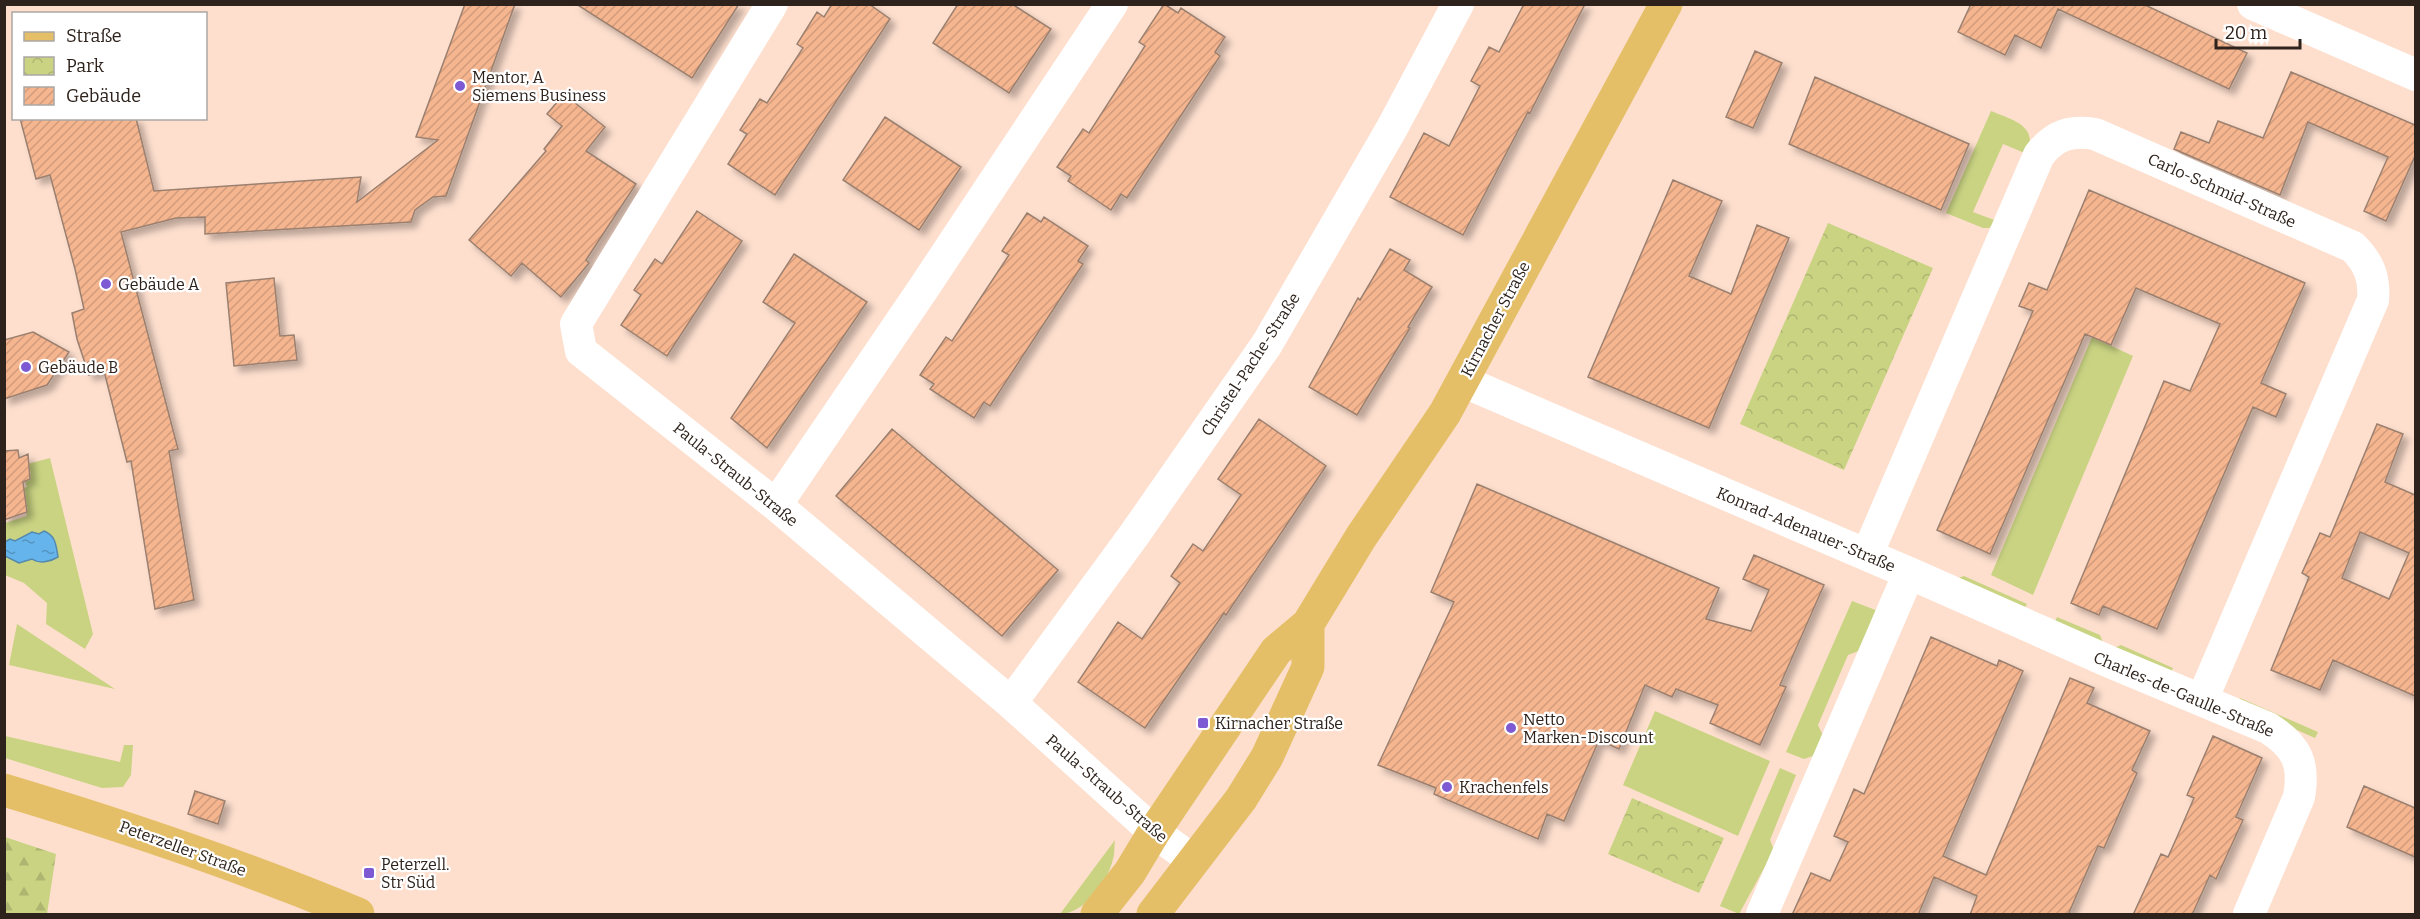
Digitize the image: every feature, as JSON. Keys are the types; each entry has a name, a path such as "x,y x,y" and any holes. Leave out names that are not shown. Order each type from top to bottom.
{"main road":[{"name":"Kirnacher Straße","path":"1097,915 1130,872 1154,831 1276,651 1308,624 1361,537 1445,413 1666,4"},
{"path":"1153,915 1241,799 1267,757 1308,667 1308,624"},
{"name":"Peterzeller Straße","path":"4,790 139,831 358,915"}],"street":[{"name":"Paula-Straub-Straße","path":"772,4 576,324 581,351 776,505 1011,703 1154,831 1194,861"},
{"path":"776,505 1112,4"},
{"name":"Christel-Pache-Straße","path":"1011,703 1134,535 1267,344 1392,128 1458,4"},
{"path":"2253,4 2415,75"},
{"name":"Carlo-Schmid-Straße","path":"1867,555 2039,155 2048,143 2063,135 2079,132 2105,139 2353,247 2364,258 2374,285 2373,300 2202,700"},
{"name":"Konrad-Adenauer-Straße","path":"1462,381 1909,573 1762,915"},
{"name":"Charles-de-Gaulle-Straße","path":"1909,573 2268,728 2282,737 2298,756 2302,781 2299,797 2249,915"}],"green space":[{"path":"1991,111 2021,125 2029,136 2030,144 2027,154 2003,144 1973,212 1997,221 1989,228 1983,228 1946,213"},
{"path":"1828,223 1933,268 1844,470 1740,424"},
{"path":"2092,337 2133,356 2033,595 1991,575"},
{"path":"50,458 93,634 85,649 46,624 47,603 24,583 5,575 5,556 19,563 32,559 44,562 57,557 55,540 32,532 15,541 10,539 5,542 5,523 27,516 19,490 27,487 20,466"},
{"path":"1964,576 2027,604 2023,611 1952,580"},
{"path":"1852,601 1878,611 1861,650 1848,655 1818,725 1824,738 1813,756 1804,759 1786,752"},
{"path":"2057,617 2100,635 2104,645 2054,624"},
{"path":"17,624 115,689 9,665"},
{"path":"2121,645 2173,668 2170,674 2112,649"},
{"path":"2240,698 2318,732 2315,738 2237,704"},
{"path":"1655,711 1770,761 1738,836 1623,785"},
{"path":"5,736 120,762 124,745 133,745 131,775 123,787 102,788 5,758"},
{"path":"1780,768 1796,775 1770,840 1774,850 1739,914 1720,906"},
{"path":"1632,798 1724,838 1699,893 1608,854"},
{"path":"5,837 56,854 47,914 5,914"},
{"path":"1115,840 1114,857 1110,868 1094,895 1078,909 1060,914"}],"water":[{"path":"44,531 53,538 58,557 45,562 32,559 19,563 5,556 5,542 10,539 15,541 32,532 39,534"}],"building":[{"path":"465,4 515,4 446,196 433,197 415,210 411,222 205,234 205,217 176,218 121,232 178,449 169,451 194,600 155,609 131,461 127,462 104,371 89,375 77,339 72,313 84,309 75,269 50,175 36,179 21,120 136,120 154,191 361,177 357,202 438,140 416,137"},
{"path":"576,4 739,4 692,78"},
{"path":"832,4 869,4 890,19 775,195 728,164 747,134 740,130 760,99 767,103 803,48 797,44 817,12 824,17"},
{"path":"958,4 1012,4 1051,29 1009,93 933,43"},
{"path":"1164,4 1178,13 1181,8 1225,37 1215,52 1220,56 1127,198 1121,194 1111,210 1068,181 1071,176 1057,167 1083,129 1089,133 1145,46 1139,42"},
{"path":"1524,4 1585,4 1530,113 1528,112 1463,235 1390,197 1424,133 1449,146 1480,86 1471,81 1489,47 1499,52"},
{"path":"1971,4 2143,4 2247,53 2229,89 2058,9 2041,48 2015,35 2005,55 1958,32"},
{"path":"1755,51 1782,63 1753,128 1726,117"},
{"path":"2291,72 2415,125 2415,156 2386,221 2364,211 2388,157 2308,122 2280,195 2174,149 2181,132 2209,143 2218,121 2263,138"},
{"path":"1815,77 1969,144 1941,210 1789,144"},
{"path":"564,94 605,127 586,151 636,184 586,260 589,263 561,297 522,263 511,276 469,240 546,151 544,149 562,126 547,114"},
{"path":"885,117 961,167 919,230 843,180"},
{"path":"1673,180 1722,201 1689,276 1731,294 1757,225 1789,238 1709,428 1588,377"},
{"path":"2089,190 2305,283 2261,383 2286,394 2276,417 2253,407 2157,629 2103,606 2099,615 2071,603 2164,381 2190,391 2220,324 2136,288 2111,345 2085,334 1990,554 1937,530 2033,311 2019,306 2029,283 2047,290"},
{"path":"697,211 742,241 667,356 621,325 641,295 634,290 655,259 662,264"},
{"path":"1027,213 1041,222 1044,217 1088,246 1078,261 1083,264 990,406 984,402 974,418 930,389 934,384 920,375 946,337 952,341 1009,255 1002,251"},
{"path":"1390,249 1410,260 1404,270 1432,287 1357,415 1309,387 1358,298 1360,300"},
{"path":"794,254 867,302 767,448 731,418 795,323 763,302"},
{"path":"274,278 280,336 294,335 297,360 234,366 226,283"},
{"name":"Gebäude B","path":"33,332 69,352 47,385 4,399 4,340"},
{"path":"1259,419 1326,466 1226,615 1224,613 1145,728 1078,682 1118,622 1142,639 1180,583 1171,576 1193,544 1203,551 1241,495 1218,479"},
{"path":"2377,424 2403,434 2385,482 2415,495 2415,696 2333,660 2320,690 2271,670 2309,577 2302,573 2320,533 2330,537","holes":["2360,532 2409,553 2389,599 2342,578"]},
{"path":"892,429 1058,570 1002,636 836,496"},
{"path":"18,450 19,458 28,454 30,479 23,482 27,512 4,520 4,451"},
{"path":"1477,484 1719,588 1706,619 1751,631 1769,590 1743,579 1754,555 1824,585 1780,685 1786,687 1760,745 1710,723 1718,705 1676,689 1672,697 1645,685 1619,749 1599,740 1564,821 1547,814 1538,839 1434,794 1436,788 1378,765 1454,602 1431,592"},
{"path":"1931,637 1997,666 1999,660 2023,671 1943,856 1986,875 2070,678 2094,688 2087,703 2150,731 2132,770 2137,773 2104,848 2098,846 2068,915 1970,915 1977,896 1934,877 1918,915 1792,915 1811,873 1830,881 1848,842 1834,836 1854,789 1864,794"},
{"path":"2213,736 2262,758 2236,817 2243,820 2216,879 2210,875 2192,915 2133,915 2161,854 2168,857 2177,837 2194,798 2187,795"},
{"path":"2364,786 2415,808 2415,857 2347,827"},
{"path":"195,791 225,801 218,824 188,814"}],"place":[{"name":"Mentor, A Siemens Business","path":"460,86"},
{"name":"Gebäude A","path":"106,284"},
{"name":"Gebäude B","path":"26,367"},
{"name":"Kirnacher Straße","path":"1203,723"},
{"name":"Netto Marken-Discount","path":"1511,728"},
{"name":"Krachenfels","path":"1447,787"},
{"name":"Peterzell. Str Süd","path":"369,873"}]}
